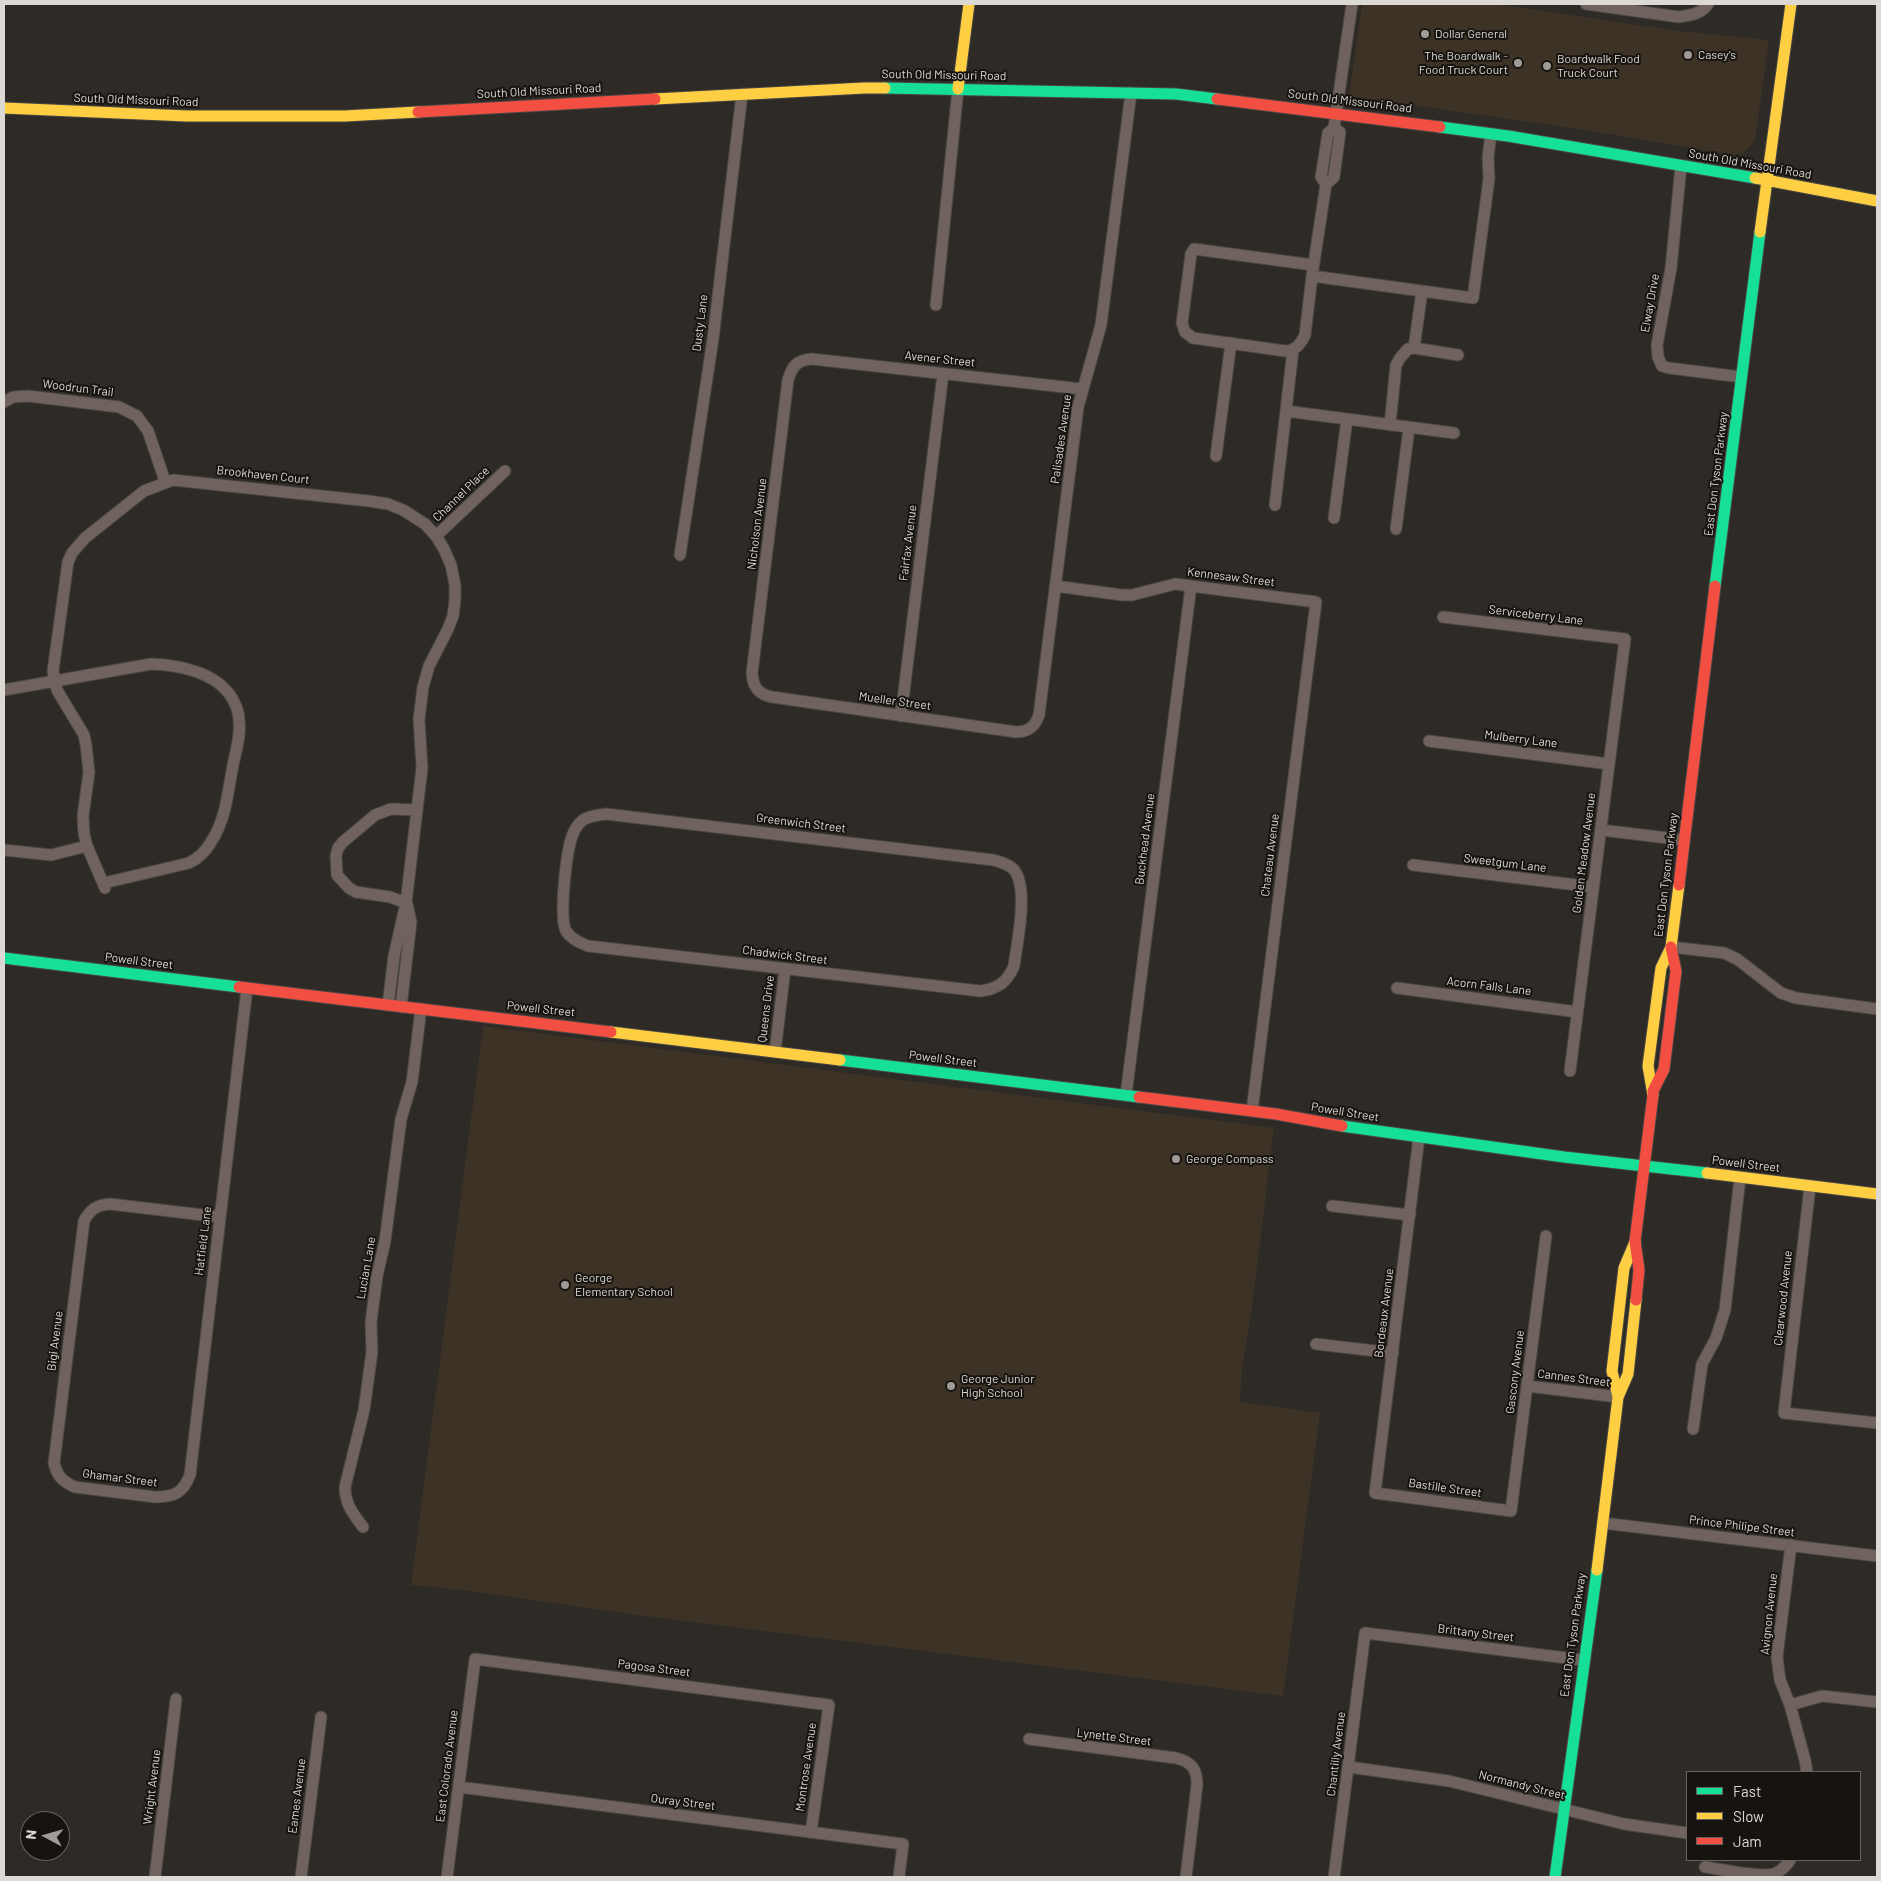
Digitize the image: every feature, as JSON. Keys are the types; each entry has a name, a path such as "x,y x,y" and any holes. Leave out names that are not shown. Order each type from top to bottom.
{"main road":[{"path":"958,89 969,4"},
{"name":"East Don Tyson Parkway","path":"1555,1877 1603,1523 1618,1397 1628,1374 1638,1270 1635,1241 1644,1165 1653,1091 1664,1069 1676,971 1671,947 1766,180 1791,4"},
{"name":"South Old Missouri Road","path":"4,108 187,116 345,116 864,88 1176,94 1491,134 1766,180 1877,201"},
{"name":"Powell Street","path":"4,958 1126,1095 1290,1116 1317,1123 1564,1157 1877,1194"}],"street":[{"path":"1352,4 1334,128 1328,133 1321,177 1326,184 1312,270 1304,335 1301,344 1294,350 1285,351 1193,338 1185,332 1182,323 1192,251 1194,249 1312,270 1422,291 1473,298 1489,179 1488,157 1491,134"},
{"path":"1586,4 1680,17 1693,15 1704,10 1708,4"},
{"path":"936,305 958,89"},
{"name":"Palisades Avenue","path":"1031,729 1039,715 1078,408 1101,325 1131,93"},
{"name":"Dusty Lane","path":"680,555 713,339 742,94"},
{"name":"Elway Drive","path":"1681,166 1670,268 1657,345 1658,357 1662,366 1669,368 1741,378"},
{"path":"1414,348 1422,291"},
{"path":"1216,456 1231,343"},
{"path":"1390,425 1396,365 1408,349 1414,348 1458,355"},
{"path":"1275,505 1294,350"},
{"name":"Avener Street","path":"796,363 804,359 812,359 1082,389"},
{"name":"Nicholson Avenue","path":"756,690 752,673 788,380 791,370 796,363"},
{"name":"Fairfax Avenue","path":"901,716 944,374"},
{"name":"Woodrun Trail","path":"4,402 13,397 28,396 119,407 137,416 148,430 166,481"},
{"path":"1286,411 1454,433"},
{"path":"1334,518 1347,419"},
{"path":"1396,529 1409,428"},
{"name":"Channel Place","path":"436,536 504,471"},
{"name":"Brookhaven Court","path":"55,680 142,664 159,664 188,669 215,680 224,688 237,708 239,732 223,815 218,830 204,852 198,858 180,866 104,886 87,846 83,816 89,772 86,745 84,735 63,702 55,680 53,671 66,575 72,553 85,538 144,491 166,481 183,480 388,504 415,516 436,536 451,565 455,585 455,600 453,616 429,666 423,687 420,719 422,768 406,903 399,930 388,1005"},
{"name":"Kennesaw Street","path":"1055,586 1132,595 1175,584 1316,602"},
{"name":"Buckhead Avenue","path":"1126,1095 1192,586"},
{"name":"Chateau Avenue","path":"1252,1111 1316,602"},
{"name":"Serviceberry Lane","path":"1444,618 1625,639"},
{"name":"Golden Meadow Avenue","path":"1570,1071 1625,639"},
{"path":"4,690 55,680"},
{"name":"Mueller Street","path":"756,690 763,695 772,697 901,716 1016,732 1024,732 1031,729"},
{"name":"Mulberry Lane","path":"1429,741 1609,764"},
{"path":"406,903 390,897 356,892 349,888 337,874 336,856 338,848 343,842 375,815 391,809 417,810"},
{"name":"Greenwich Street","path":"567,934 563,922 562,909 570,844 574,831 583,820 595,816 615,815 993,860 1005,863 1014,870 1020,881 1022,895 1014,966 1009,977 1002,984"},
{"path":"1601,830 1684,840"},
{"path":"4,850 51,856 87,846"},
{"name":"Sweetgum Lane","path":"1413,865 1594,887"},
{"name":"Brookhaven Court","path":"401,1007 411,922 406,903"},
{"name":"Chadwick Street","path":"567,934 576,941 588,946 785,969 980,991 992,990 1002,984"},
{"path":"1671,947 1724,953 1737,959 1782,993 1796,998 1877,1009"},
{"name":"Queens Drive","path":"775,1052 785,969"},
{"name":"Hatfield Lane","path":"178,1493 186,1485 190,1475 247,988"},
{"name":"Acorn Falls Lane","path":"1397,988 1578,1012"},
{"name":"Lucian Lane","path":"363,1527 349,1508 345,1487 364,1410 372,1352 371,1322 376,1276 385,1241 401,1119 412,1082 421,1009"},
{"name":"Bordeaux Avenue","path":"1375,1493 1419,1137"},
{"path":"1693,1429 1702,1364 1716,1338 1725,1310 1740,1178"},
{"name":"Clearwood Avenue","path":"1810,1186 1784,1414 1877,1423"},
{"name":"Bigi Avenue","path":"60,1478 54,1463 84,1221 93,1208 110,1204 220,1217"},
{"path":"1332,1206 1410,1215"},
{"name":"Gascony Avenue","path":"1511,1511 1546,1236"},
{"path":"1316,1344 1393,1353"},
{"name":"Cannes Street","path":"1527,1386 1618,1397"},
{"name":"Ghamar Street","path":"60,1478 76,1487 155,1497 168,1497 178,1493"},
{"name":"Bastille Street","path":"1375,1493 1511,1511"},
{"name":"Prince Philipe Street","path":"1603,1523 1877,1556"},
{"name":"Avignon Avenue","path":"1791,1545 1777,1657 1780,1680 1790,1705 1807,1771"},
{"name":"Brittany Street","path":"1365,1633 1583,1660"},
{"name":"Chantilly Avenue","path":"1334,1877 1365,1633"},
{"name":"Pagosa Street","path":"475,1659 829,1705"},
{"name":"East Colorado Avenue","path":"447,1877 475,1659"},
{"path":"1790,1705 1822,1696 1877,1702"},
{"name":"Wright Avenue","path":"155,1877 176,1699"},
{"name":"Montrose Avenue","path":"811,1832 829,1705"},
{"name":"Eames Avenue","path":"301,1877 321,1717"},
{"name":"Lynette Street","path":"1028,1740 1176,1758 1186,1761 1194,1767 1197,1775 1197,1785 1186,1877"},
{"name":"Normandy Street","path":"1349,1767 1449,1781 1624,1824 1686,1833"},
{"name":"Ouray Street","path":"459,1788 903,1844 899,1877"},
{"path":"1705,1868 1759,1875 1776,1874 1789,1861"}],"shaded area":[{"path":"1362,4 1496,4 1679,31 1769,40 1755,140 1743,153 1733,155 1586,130 1349,96"},
{"name":"George Junior High School","path":"483,1026 1274,1128 1252,1306 1242,1369 1240,1402 1320,1413 1283,1696 630,1614 463,1590 411,1585"}],"traffic: fast":[{"path":"885,88 1176,94 1217,99"},
{"path":"1440,127 1508,136 1755,178"},
{"path":"1715,586 1760,232"},
{"path":"4,958 239,987"},
{"path":"840,1060 1139,1097"},
{"path":"1342,1126 1564,1157 1707,1173"},
{"path":"1555,1877 1597,1570"}],"traffic: slow":[{"path":"958,89 969,4"},
{"path":"1760,232 1791,4"},
{"path":"655,99 885,88"},
{"path":"4,108 187,116 345,116 418,112"},
{"path":"1755,178 1877,201"},
{"path":"1653,1095 1648,1066 1661,968 1671,947 1679,885"},
{"path":"611,1032 840,1060"},
{"path":"1707,1173 1877,1194"},
{"path":"1618,1397 1612,1371 1624,1268 1635,1242"},
{"path":"1597,1570 1618,1397 1628,1374 1636,1300"}],"traffic: jam":[{"path":"418,112 655,99"},
{"path":"1217,99 1440,127"},
{"path":"1679,885 1715,586"},
{"path":"1653,1091 1664,1069 1676,971 1671,947"},
{"path":"239,987 611,1032"},
{"path":"1636,1300 1639,1270 1635,1241 1653,1095"},
{"path":"1139,1097 1276,1114 1342,1126"}],"place":[{"name":"Dollar General","path":"1425,34"},
{"name":"Casey's","path":"1688,55"},
{"name":"The Boardwalk - Food Truck Court","path":"1518,63"},
{"name":"Boardwalk Food Truck Court","path":"1547,66"},
{"name":"George Compass","path":"1176,1159"},
{"name":"George Elementary School","path":"565,1285"},
{"name":"George Junior High School","path":"951,1386"}]}
